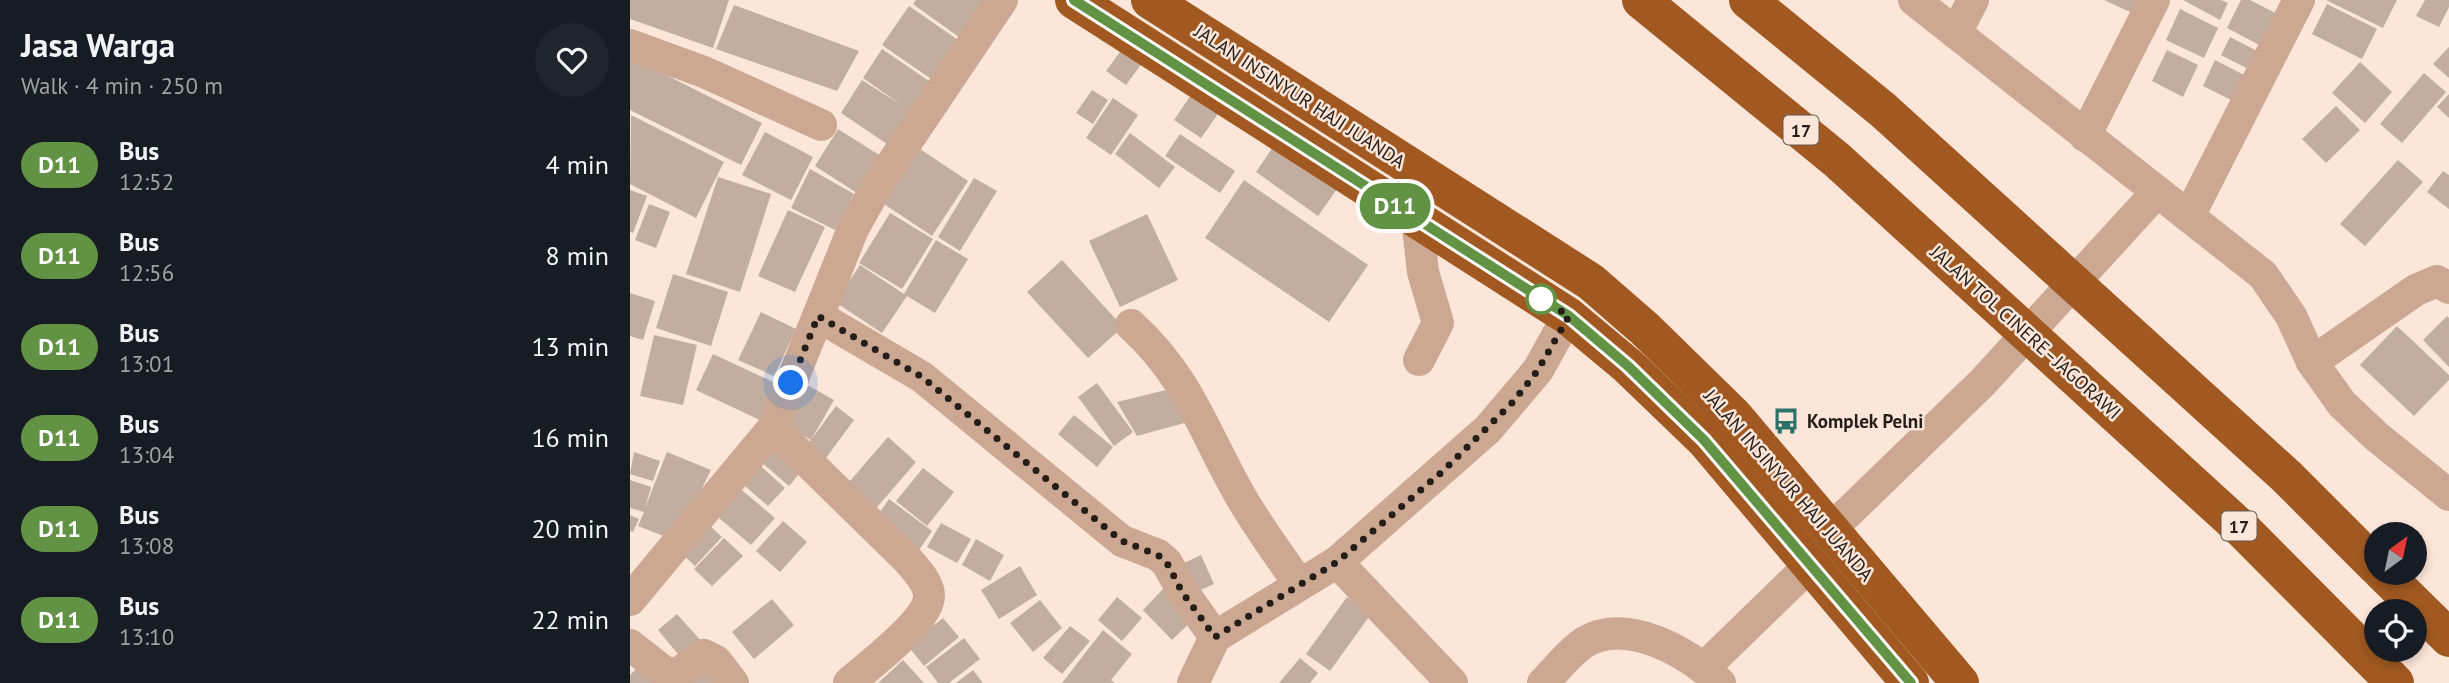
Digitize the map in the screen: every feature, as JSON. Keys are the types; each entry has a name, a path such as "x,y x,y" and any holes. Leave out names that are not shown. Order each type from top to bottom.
{"highway":[{"name":"JALAN INSINYUR HAJI JUANDA","path":"1074,0 1569,316 1628,366 1704,440 1810,565 1896,678"},
{"name":"JALAN INSINYUR HAJI JUANDA","path":"1150,0 1591,282 1645,329 1733,415 1960,683"},
{"name":"JALAN TOL CINERE–JAGORAWI","path":"1641,0 1846,169 2244,531 2395,683"},
{"path":"1748,0 1893,119 2276,467 2364,554"},
{"path":"2395,585 2449,638"}],"street":[{"path":"630,600 773,428 853,229 877,186 1002,0"},
{"path":"1914,0 2263,275 2291,316 2312,362 2342,404 2376,436 2449,495"},
{"path":"1956,33 1973,0"},
{"path":"2085,136 2154,0"},
{"path":"2189,216 2299,0"},
{"path":"630,45 704,72 821,125"},
{"path":"1829,531 1983,382 2157,192"},
{"path":"1417,219 1423,272 1438,323 1419,360"},
{"path":"2312,362 2416,290 2437,281 2449,288"},
{"path":"818,316 922,377 1122,541 1158,555 1215,637"},
{"path":"1194,683 1215,637 1337,562 1488,429 1538,370 1569,316"},
{"path":"1131,325 1154,346 1180,380 1202,415 1237,490 1299,584"},
{"path":"773,428 907,559 925,582 929,596 925,609 903,635 849,683"},
{"path":"1337,562 1452,683"},
{"path":"1543,683 1582,644 1610,633 1644,638 1673,649 1712,676 1810,565"},
{"path":"630,645 667,674 680,672 704,655 711,656 733,683"}],"building":[{"path":"630,0 729,0 713,48 630,19"},
{"path":"916,0 992,0 963,40 913,4"},
{"path":"2104,0 2149,0 2141,17"},
{"path":"2183,0 2221,0 2228,3 2220,20"},
{"path":"2241,0 2250,0 2287,19 2271,51 2227,28"},
{"path":"2326,0 2397,0 2383,28"},
{"path":"2425,0 2449,0 2449,7 2439,27 2416,16"},
{"path":"2327,4 2377,29 2362,59 2312,34"},
{"path":"734,5 859,51 837,91 716,49"},
{"path":"909,6 961,42 934,81 882,45"},
{"path":"2180,9 2218,28 2204,58 2166,40"},
{"path":"2230,37 2263,54 2254,72 2221,55"},
{"path":"1125,45 1145,59 1126,85 1106,71"},
{"path":"2449,47 2449,78 2433,64"},
{"path":"882,49 935,85 896,150 841,113 862,80 901,105 863,78"},
{"path":"2167,50 2198,65 2183,97 2152,81"},
{"path":"630,57 762,123 741,165 630,110"},
{"path":"2215,60 2252,79 2239,104 2203,86"},
{"path":"2360,62 2392,92 2365,123 2332,93"},
{"path":"2424,73 2446,92 2402,143 2380,124"},
{"path":"1092,90 1108,100 1093,124 1076,113"},
{"path":"1193,92 1220,111 1201,138 1174,120"},
{"path":"2449,94 2449,118 2437,107"},
{"path":"1113,98 1138,115 1111,155 1086,138"},
{"path":"2336,106 2360,130 2326,163 2302,139"},
{"path":"631,115 724,162 696,218 630,184"},
{"path":"838,129 884,158 860,195 815,166"},
{"path":"765,132 813,157 791,200 742,175"},
{"path":"1130,133 1175,167 1159,188 1115,154"},
{"path":"1180,134 1235,171 1220,193 1165,156"},
{"path":"1277,141 1340,185 1318,216 1256,172"},
{"path":"920,149 968,181 932,236 884,204"},
{"path":"2398,160 2423,182 2365,246 2340,224"},
{"path":"810,169 854,194 835,230 791,208"},
{"path":"2443,171 2449,175 2449,209 2427,192"},
{"path":"718,177 771,194 740,292 686,274"},
{"path":"974,178 997,191 960,251 938,237"},
{"path":"1244,180 1368,265 1329,322 1205,238"},
{"path":"630,190 647,196 633,233 630,232"},
{"path":"649,204 670,212 656,248 635,240"},
{"path":"788,210 825,227 795,292 758,276"},
{"path":"890,213 933,239 902,289 859,263"},
{"path":"1147,214 1178,280 1120,307 1089,241"},
{"path":"936,240 968,259 935,313 907,296 882,333 835,302 860,265 904,294"},
{"path":"1062,260 1123,327 1088,358 1027,292"},
{"path":"673,274 728,292 711,346 656,328"},
{"path":"630,293 655,301 643,340 630,336"},
{"path":"761,312 796,329 774,376 738,360"},
{"path":"2447,316 2449,318 2449,367 2423,340"},
{"path":"2397,326 2449,375 2449,380 2414,416 2360,365"},
{"path":"654,335 697,345 683,405 640,396"},
{"path":"713,354 782,386 766,423 696,390"},
{"path":"802,382 834,400 811,440 780,422"},
{"path":"1097,383 1133,432 1114,446 1078,397"},
{"path":"1178,387 1188,422 1137,436 1117,402"},
{"path":"836,406 854,420 826,458 808,444"},
{"path":"1074,415 1113,447 1097,467 1058,434"},
{"path":"888,437 916,462 872,513 844,488"},
{"path":"775,443 804,468 789,486 760,461"},
{"path":"634,452 660,461 653,481 630,474"},
{"path":"667,452 711,470 676,541 638,526 644,512 630,508 630,480 651,487 645,508"},
{"path":"755,461 785,488 768,506 738,480"},
{"path":"923,468 954,492 927,526 896,501"},
{"path":"736,485 775,518 751,545 712,512"},
{"path":"889,499 932,531 917,553 874,521"},
{"path":"630,515 639,519 633,532 630,531"},
{"path":"783,521 807,542 780,572 756,551"},
{"path":"707,523 722,537 695,566 680,552"},
{"path":"941,523 971,539 957,563 927,547"},
{"path":"724,538 743,556 712,586 694,569"},
{"path":"976,539 1004,555 990,581 962,565"},
{"path":"1201,555 1214,584 1196,592 1182,564"},
{"path":"1020,566 1037,595 999,619 981,590"},
{"path":"1164,588 1194,619 1172,640 1143,610"},
{"path":"1117,597 1142,618 1122,641 1098,620"},
{"path":"1347,597 1371,614 1330,671 1306,654"},
{"path":"772,599 794,625 754,659 732,632"},
{"path":"1040,600 1062,628 1033,652 1010,623"},
{"path":"677,614 702,642 682,659 658,630"},
{"path":"943,618 959,637 924,666 908,646"},
{"path":"1070,626 1090,641 1062,674 1043,658"},
{"path":"1103,630 1132,654 1111,680 1115,683 1062,683"},
{"path":"964,638 980,659 949,683 938,683 926,667"},
{"path":"1300,658 1318,673 1310,683 1279,683"},
{"path":"903,660 924,683 878,683"},
{"path":"710,661 724,683 676,683"},
{"path":"643,662 663,683 630,683 630,675"},
{"path":"973,670 983,683 956,683"}],"bus line":[{"name":"D11","path":"1074,0 1569,316 1628,366 1704,440 1911,683"}],"place":[{"name":"Komplek Pelni","path":"1786,421"}],"route":[{"path":"791,383 818,316 922,377 1106,529 1122,541 1158,555 1167,563 1182,592 1215,637 1337,562 1488,429 1538,370 1569,316 1541,299"}]}
